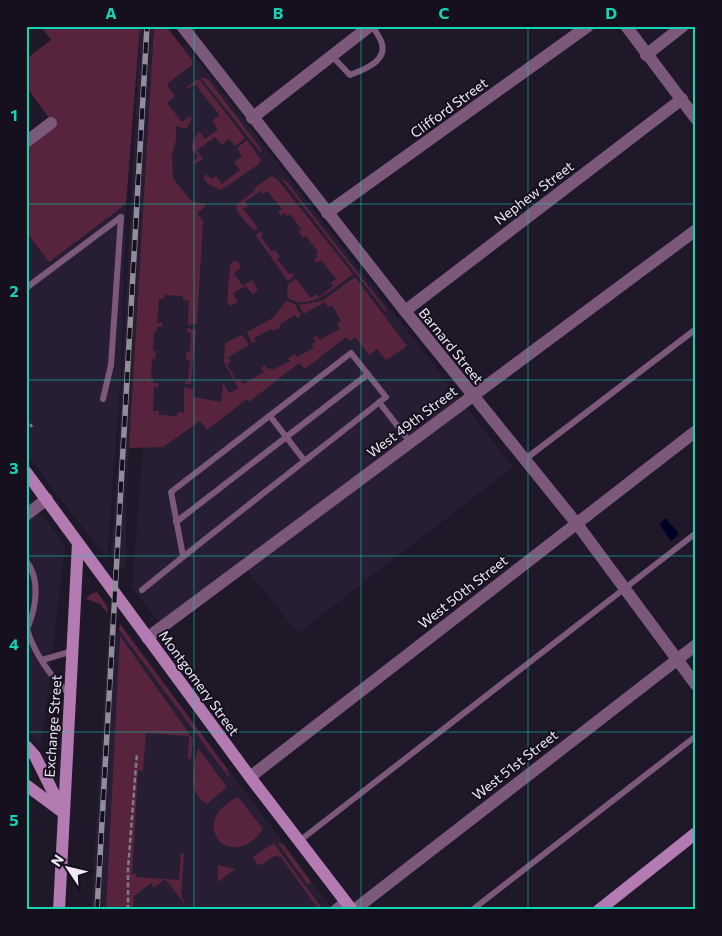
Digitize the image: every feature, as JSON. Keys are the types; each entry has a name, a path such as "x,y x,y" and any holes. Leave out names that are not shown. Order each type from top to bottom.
{"main road":[{"name":"Montgomery Street","path":"26,472 298,842 350,907"},
{"name":"Exchange Street","path":"58,910 78,543"},
{"path":"26,746 35,756 63,812"},
{"path":"26,785 63,812"},
{"path":"599,910 696,833"}],"street":[{"name":"Barnard Street","path":"182,26 405,312 577,524 623,589 696,685"},
{"path":"252,118 371,26"},
{"name":"Clifford Street","path":"327,213 588,26"},
{"path":"626,26 646,55 695,117"},
{"path":"646,55 683,26"},
{"name":"Nephew Street","path":"405,312 682,99"},
{"path":"26,142 51,122"},
{"name":"West 49th Street","path":"147,638 696,230"},
{"name":"West 50th Street","path":"250,777 696,432"},
{"path":"26,515 47,499"},
{"name":"West 51st Street","path":"350,907 696,645"},
{"path":"334,910 350,907"}],"lane":[{"path":"332,56 350,75 368,68 381,54 383,45 371,26"},
{"path":"26,288 120,217 111,365 103,399"},
{"path":"524,461 696,329"},
{"path":"142,590 386,397 351,353 171,492 183,556"},
{"path":"176,522 368,374"},
{"path":"380,402 410,442"},
{"path":"270,416 304,460"},
{"path":"298,842 696,533"},
{"path":"26,561 34,574 34,613 26,629 30,642 56,682 70,695"},
{"path":"42,660 73,651"},
{"path":"472,910 696,736"}],"path":[{"path":"26,418 32,427"},
{"path":"128,910 130,886 128,869 137,752"}],"shaded area":[{"path":"41,26 140,26 126,204 49,262 26,232 26,148 55,126 26,87 26,59 51,40"},
{"path":"140,26 154,26 126,502 126,565 121,569 111,554 118,460"},
{"path":"154,26 166,26 192,60 192,65 168,83 168,87 175,96 167,103 182,122 190,116 192,119 186,129 176,126 176,140 172,155 173,178 191,201 205,204 205,207 197,213 203,221 197,324 188,325 189,301 183,300 183,296 165,295 164,299 159,299 157,323 162,323 162,327 157,327 157,331 154,331 153,351 156,351 155,359 152,359 151,378 154,379 154,383 159,383 158,387 154,387 153,411 159,411 159,415 177,416 178,412 184,413 184,387 193,389 193,397 221,402 223,383 229,393 238,388 224,362 225,343 242,335 249,345 228,357 231,362 227,364 236,380 240,379 243,384 264,372 261,368 265,365 267,369 270,368 272,370 290,361 288,358 295,354 297,357 314,348 312,344 316,342 313,338 317,336 320,340 340,329 337,323 341,321 332,305 328,307 325,302 304,314 299,305 322,301 355,277 407,346 386,360 377,349 369,355 355,337 350,341 346,337 305,369 299,363 249,402 247,399 207,430 200,421 163,447 129,448"},
{"path":"186,45 513,467 298,633 241,562 160,624 132,587 143,447 165,62"},
{"path":"200,77 208,79 261,149 261,153"},
{"path":"197,79 200,80 245,138 235,146 229,139 222,145 215,137 197,150 203,159 195,164 193,162 198,157 191,148 197,133 200,132 205,139 218,129 212,121 219,115 195,84 188,89 186,88"},
{"path":"247,140 261,160 259,164 221,190 208,184 203,178 207,174 211,179 216,176 222,184 240,170 234,162 242,156 237,148"},
{"path":"272,176 278,180 353,274 331,291 322,296 313,300 295,301 287,297 288,284 296,279 311,298 316,294 319,297 333,286 331,283 336,279 321,260 317,263 314,259 318,257 316,254 318,252 306,236 303,238 299,232 301,229 290,214 287,216 284,213 281,216 278,212 282,209 267,191 263,194 260,191 245,202 248,206 243,209 258,228 254,231 238,213 236,205 253,192 257,186"},
{"path":"280,177 287,182 387,310 386,312"},
{"path":"126,204 121,376 107,559 26,453 26,232 49,262"},
{"path":"260,231 263,235 261,237 272,252 275,250 280,257 277,259 289,274 292,273 294,276 288,281 256,236"},
{"path":"237,261 241,267 234,274 243,286 252,280 258,289 253,295 246,286 233,293 238,302 231,306 227,302 230,266 232,262"},
{"path":"286,301 295,304 301,316 297,318 295,315 279,325 280,328 273,331 271,329 254,338 256,341 252,343 247,332 273,318"},
{"path":"187,328 196,330 191,384 185,384 185,381 188,380 190,360 186,360 186,353 190,352 191,333 187,332"},
{"path":"26,495 65,545 41,747 26,729"},
{"path":"97,592 107,606 108,614 100,604 86,599 91,594"},
{"path":"109,621 119,634 120,623 333,910 91,910"},
{"path":"120,624 227,769 230,779 119,630"},
{"path":"120,636 193,739 191,759 188,758 189,736 146,733 143,771 138,771 132,874 136,874 136,877 165,879 154,888 151,883 134,896 133,910 106,910"},
{"path":"198,748 227,787 207,804 196,794 194,787 193,771"},
{"path":"238,797 263,829 244,846 226,846 220,842 216,835 214,822 220,810"},
{"path":"277,842 284,845 311,882 308,885"},
{"path":"274,843 323,910 319,910 281,857 275,856 261,865 257,864 253,857"},
{"path":"181,854 184,854 181,896 188,908 165,879 179,880"},
{"path":"218,865 235,869 218,882"}],"water":[{"path":"666,518 679,534 671,541 659,524"}],"railway":[{"path":"97,910 147,26"}]}
